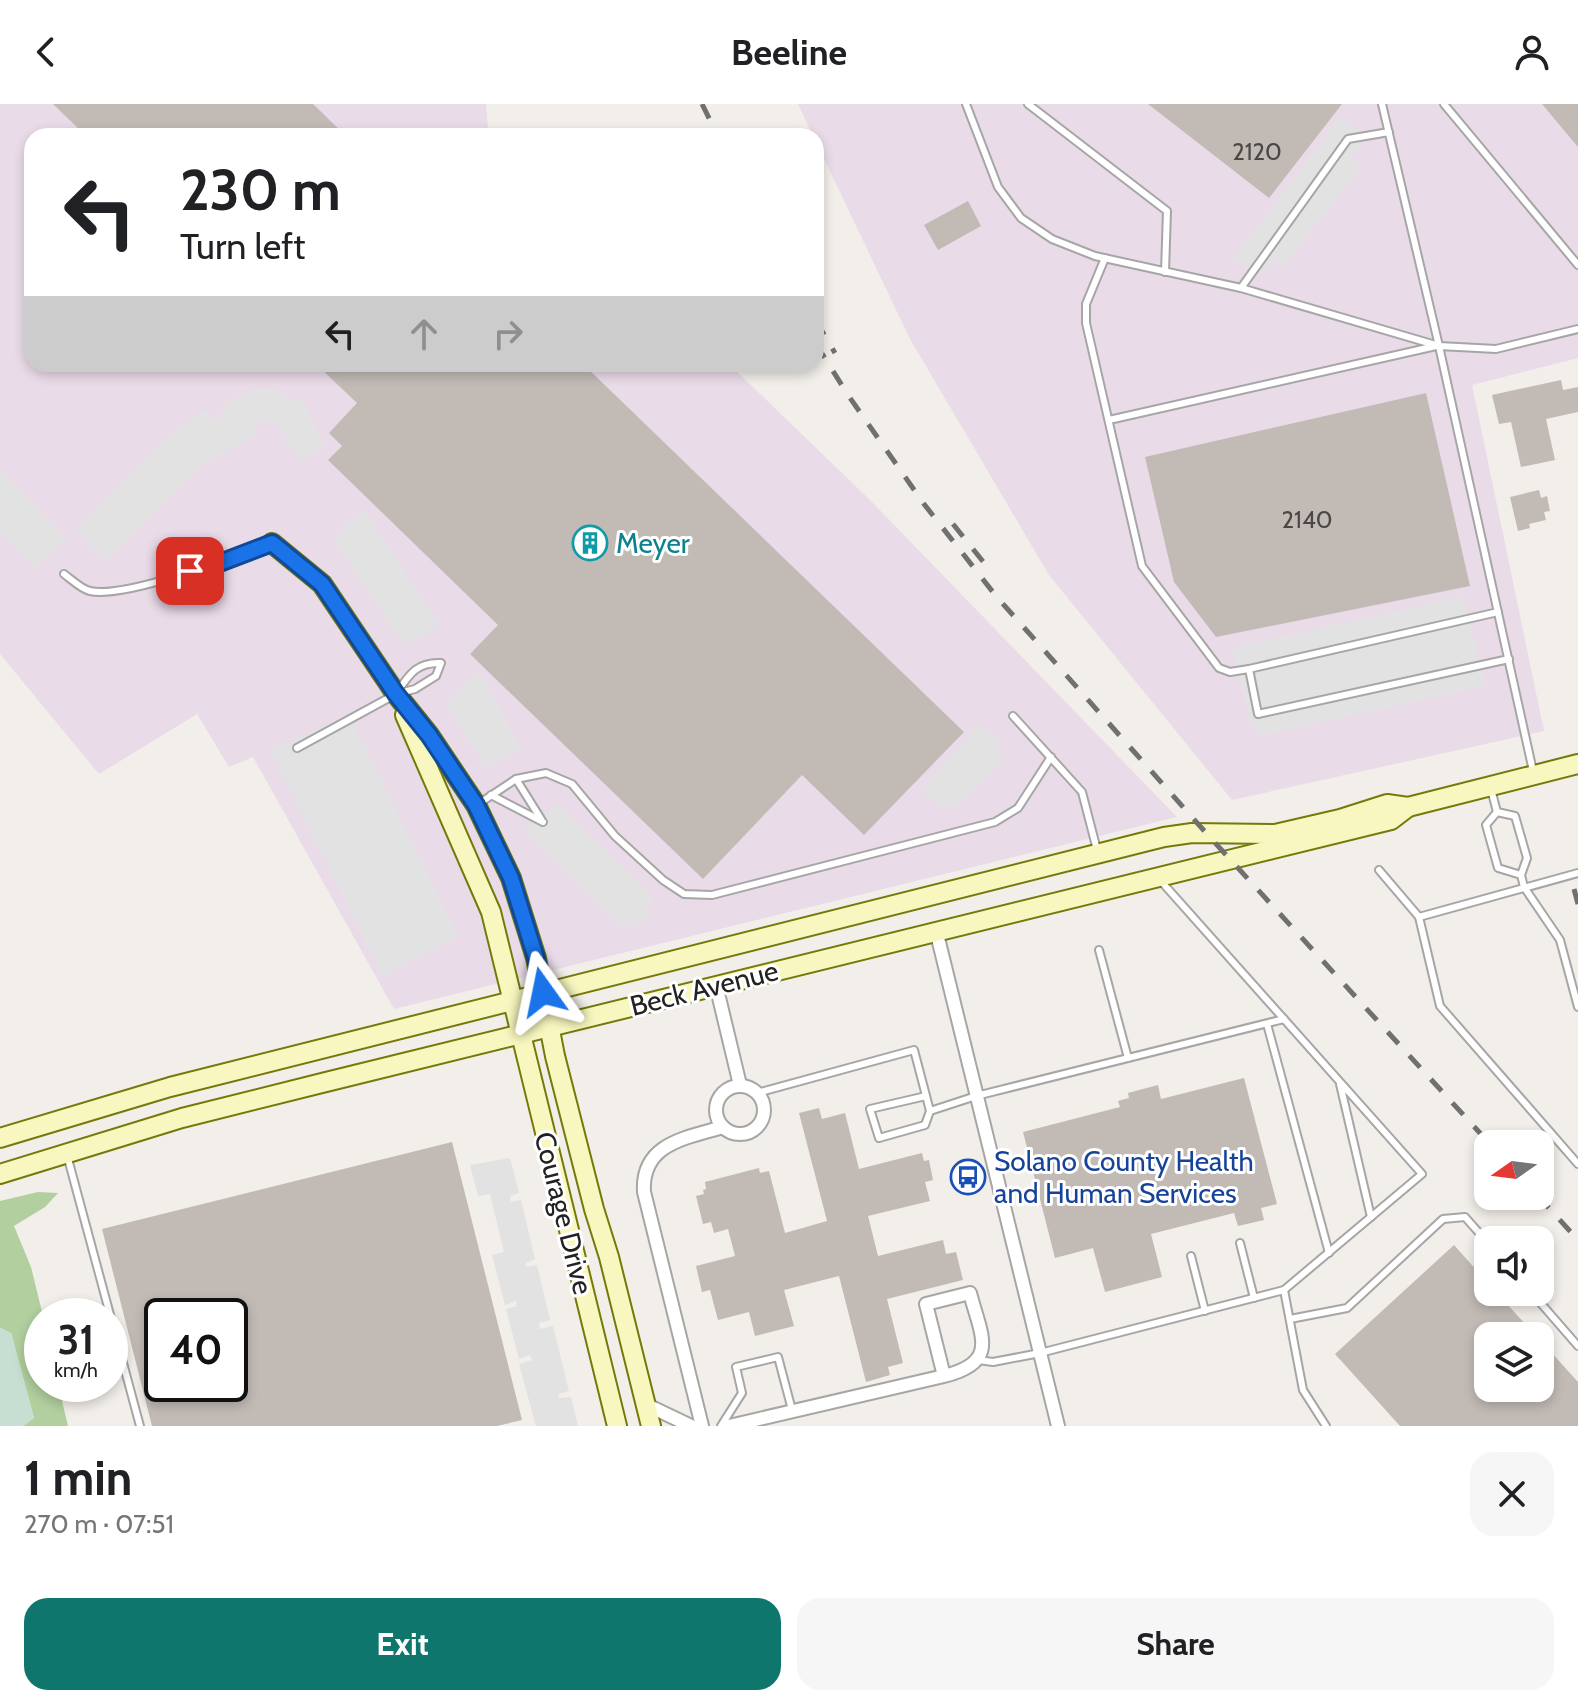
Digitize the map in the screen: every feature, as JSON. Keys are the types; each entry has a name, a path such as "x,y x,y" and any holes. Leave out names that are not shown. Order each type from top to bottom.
{"street":[{"path":"272,543 322,584 396,694"},
{"name":"Courage Drive","path":"396,694 484,800 528,928 594,1209 651,1426"},
{"name":"Courage Drive","path":"396,694 491,912 617,1426"},
{"name":"Beck Avenue","path":"0,1138 170,1087 1097,853 1180,834 1275,834 1387,804 1408,807 1578,764"},
{"name":"Beck Avenue","path":"0,1174 182,1118 1391,820 1408,807"},
{"path":"936,930 1058,1426"},
{"path":"716,985 740,1085"},
{"path":"740,1085 757,1093 764,1106 764,1114 757,1127 751,1132 736,1134 723,1127 716,1113 719,1097 740,1085"},
{"path":"702,1426 643,1181 645,1168 652,1157 666,1147 723,1127"},
{"path":"729,1426 793,1413 965,1371 978,1360 983,1346 970,1293 926,1304 944,1376"},
{"path":"647,1405 691,1426"}],"lane":[{"path":"966,104 998,187 1021,218 1052,239 1105,258 1241,288 1439,346 1496,349 1578,329"},
{"path":"1028,104 1167,211 1165,272"},
{"path":"1382,104 1534,775"},
{"path":"1444,104 1578,265"},
{"path":"1241,288 1348,139 1389,132"},
{"path":"1105,258 1086,304 1086,323 1142,566 1219,668 1230,672 1249,669 1498,612"},
{"path":"1109,420 1439,346"},
{"path":"64,574 87,590 110,593 217,564 272,543"},
{"path":"1249,669 1258,714 1509,659"},
{"path":"297,748 396,694 415,689 436,676 441,663 427,662 408,675 396,694"},
{"path":"1013,716 1082,792 1097,853"},
{"path":"484,800 516,779 546,773 572,784 615,836 663,880 684,894 712,895 995,822 1018,808 1051,757"},
{"path":"484,800 543,822 516,779"},
{"path":"1490,786 1497,812"},
{"path":"1497,812 1515,816 1527,858 1521,875 1524,887 1560,940 1578,1007"},
{"path":"1497,812 1486,825 1498,868 1521,875"},
{"path":"1379,870 1419,917 1440,1006 1578,1164"},
{"path":"1419,917 1578,873"},
{"path":"978,1360 993,1362 1040,1353 1284,1290 1422,1174 1158,878"},
{"path":"1099,950 1128,1058"},
{"path":"930,1111 976,1096 1284,1019"},
{"path":"1267,1024 1329,1253"},
{"path":"757,1093 914,1050 930,1111 925,1125 879,1138 870,1109 926,1096"},
{"path":"1339,1080 1371,1217"},
{"path":"67,1154 140,1426"},
{"path":"1290,1319 1347,1308 1443,1219 1465,1217 1474,1227"},
{"path":"1240,1243 1254,1298"},
{"path":"1191,1256 1205,1311"},
{"path":"1284,1290 1303,1390 1326,1426"},
{"path":"1543,1306 1578,1346"},
{"path":"721,1426 742,1393 736,1367 778,1357 793,1413"}],"shaded area":[{"path":"0,104 486,104 488,128 24,128 24,372 737,372 871,501 1177,817 394,1009 253,757 229,767 197,714 99,774 0,654"},
{"path":"798,104 1578,104 1578,358 1472,385 1544,731 1232,800 1049,575 910,339 824,159 824,128 809,128"},
{"path":"1340,118 1351,127 1357,127 1361,146 1351,158 1361,167 1284,265 1274,258 1263,273 1233,258"},
{"path":"258,389 275,389 289,402 302,397 324,446 300,461 279,426 260,420 255,423 257,435 200,466 106,561 75,530 165,439 205,410 212,421 217,419 229,400"},
{"path":"0,471 66,538 35,568 0,532"},
{"path":"364,509 438,624 432,632 403,644 333,539"},
{"path":"1464,596 1485,686 1259,736 1256,724 1251,724 1232,648"},
{"path":"481,672 521,749 486,767 445,703 456,696 468,679"},
{"path":"349,714 459,937 382,976 271,751"},
{"path":"980,723 1001,744 997,749 1005,759 955,810 948,804 940,807 921,790"},
{"path":"557,804 654,899 646,907 651,913 638,926 633,921 625,929 524,831 545,810 548,813"},
{"path":"510,1158 519,1193 510,1196 511,1202 521,1200 535,1259 526,1263 526,1267 537,1265 550,1320 539,1323 540,1329 553,1326 569,1391 558,1394 559,1398 571,1397 578,1426 536,1426 519,1364 532,1360 530,1355 519,1359 506,1309 517,1306 516,1301 505,1305 492,1255 504,1252 490,1194 478,1196 470,1165"}],"green space":[{"path":"38,1192 58,1193 45,1207 14,1226 31,1267 39,1298 24,1298 24,1381 11,1333 0,1328 0,1201"},
{"path":"0,1328 11,1333 24,1381 24,1402 30,1402 34,1418 23,1426 0,1426"},
{"path":"30,1402 62,1402 68,1426 23,1426 34,1418"}],"building":[{"path":"53,104 313,104 338,128 78,128"},
{"path":"1148,104 1342,104 1269,198"},
{"path":"1542,104 1578,104 1578,147"},
{"path":"968,201 981,226 938,250 924,225"},
{"name":"Meyer","path":"324,372 591,372 964,732 864,835 802,775 703,879 470,654 498,625 328,460 342,446 329,433 357,403"},
{"path":"1561,380 1563,390 1578,387 1578,412 1546,419 1555,460 1521,467 1511,422 1499,424 1492,395"},
{"path":"1426,393 1470,586 1216,637 1174,582 1145,457"},
{"path":"1539,490 1541,498 1547,496 1550,511 1544,512 1546,520 1529,524 1530,528 1518,531 1510,497"},
{"path":"1244,1078 1277,1204 1261,1208 1264,1220 1238,1226 1234,1213 1151,1234 1162,1277 1105,1292 1093,1248 1055,1258 1023,1132 1120,1107 1118,1101 1129,1098 1128,1093 1158,1085 1161,1099"},
{"path":"819,1108 822,1119 845,1113 859,1169 922,1153 924,1161 929,1160 933,1180 925,1182 930,1201 868,1216 878,1256 943,1240 946,1254 956,1252 963,1280 887,1299 903,1363 888,1367 890,1375 866,1382 839,1276 784,1290 794,1326 755,1336 749,1312 718,1320 710,1290 702,1292 696,1266 735,1256 728,1229 714,1233 711,1222 703,1224 696,1196 704,1194 705,1182 759,1168 760,1173 769,1171 785,1233 827,1221 799,1113"},
{"path":"452,1142 522,1420 497,1426 152,1426 146,1402 248,1402 248,1298 144,1298 144,1394 128,1331 128,1298 120,1298 102,1229"},
{"path":"1454,1245 1474,1267 1474,1306 1509,1306 1523,1322 1474,1322 1474,1402 1554,1402 1554,1355 1578,1382 1578,1426 1400,1426 1335,1354"}],"railway":[{"path":"702,104 714,128"},
{"path":"824,334 835,353"},
{"path":"824,357 924,504 996,596 1207,834 1477,1130"},
{"path":"953,524 993,574"},
{"path":"1574,889 1578,904"},
{"path":"1551,1210 1578,1240"}],"place":[{"name":"Meyer","path":"590,543"},
{"name":"Solano County Health and Human Services","path":"968,1177"}],"route":[{"path":"190,571 272,543 322,584 476,805 511,878 536,958 543,992"}]}
